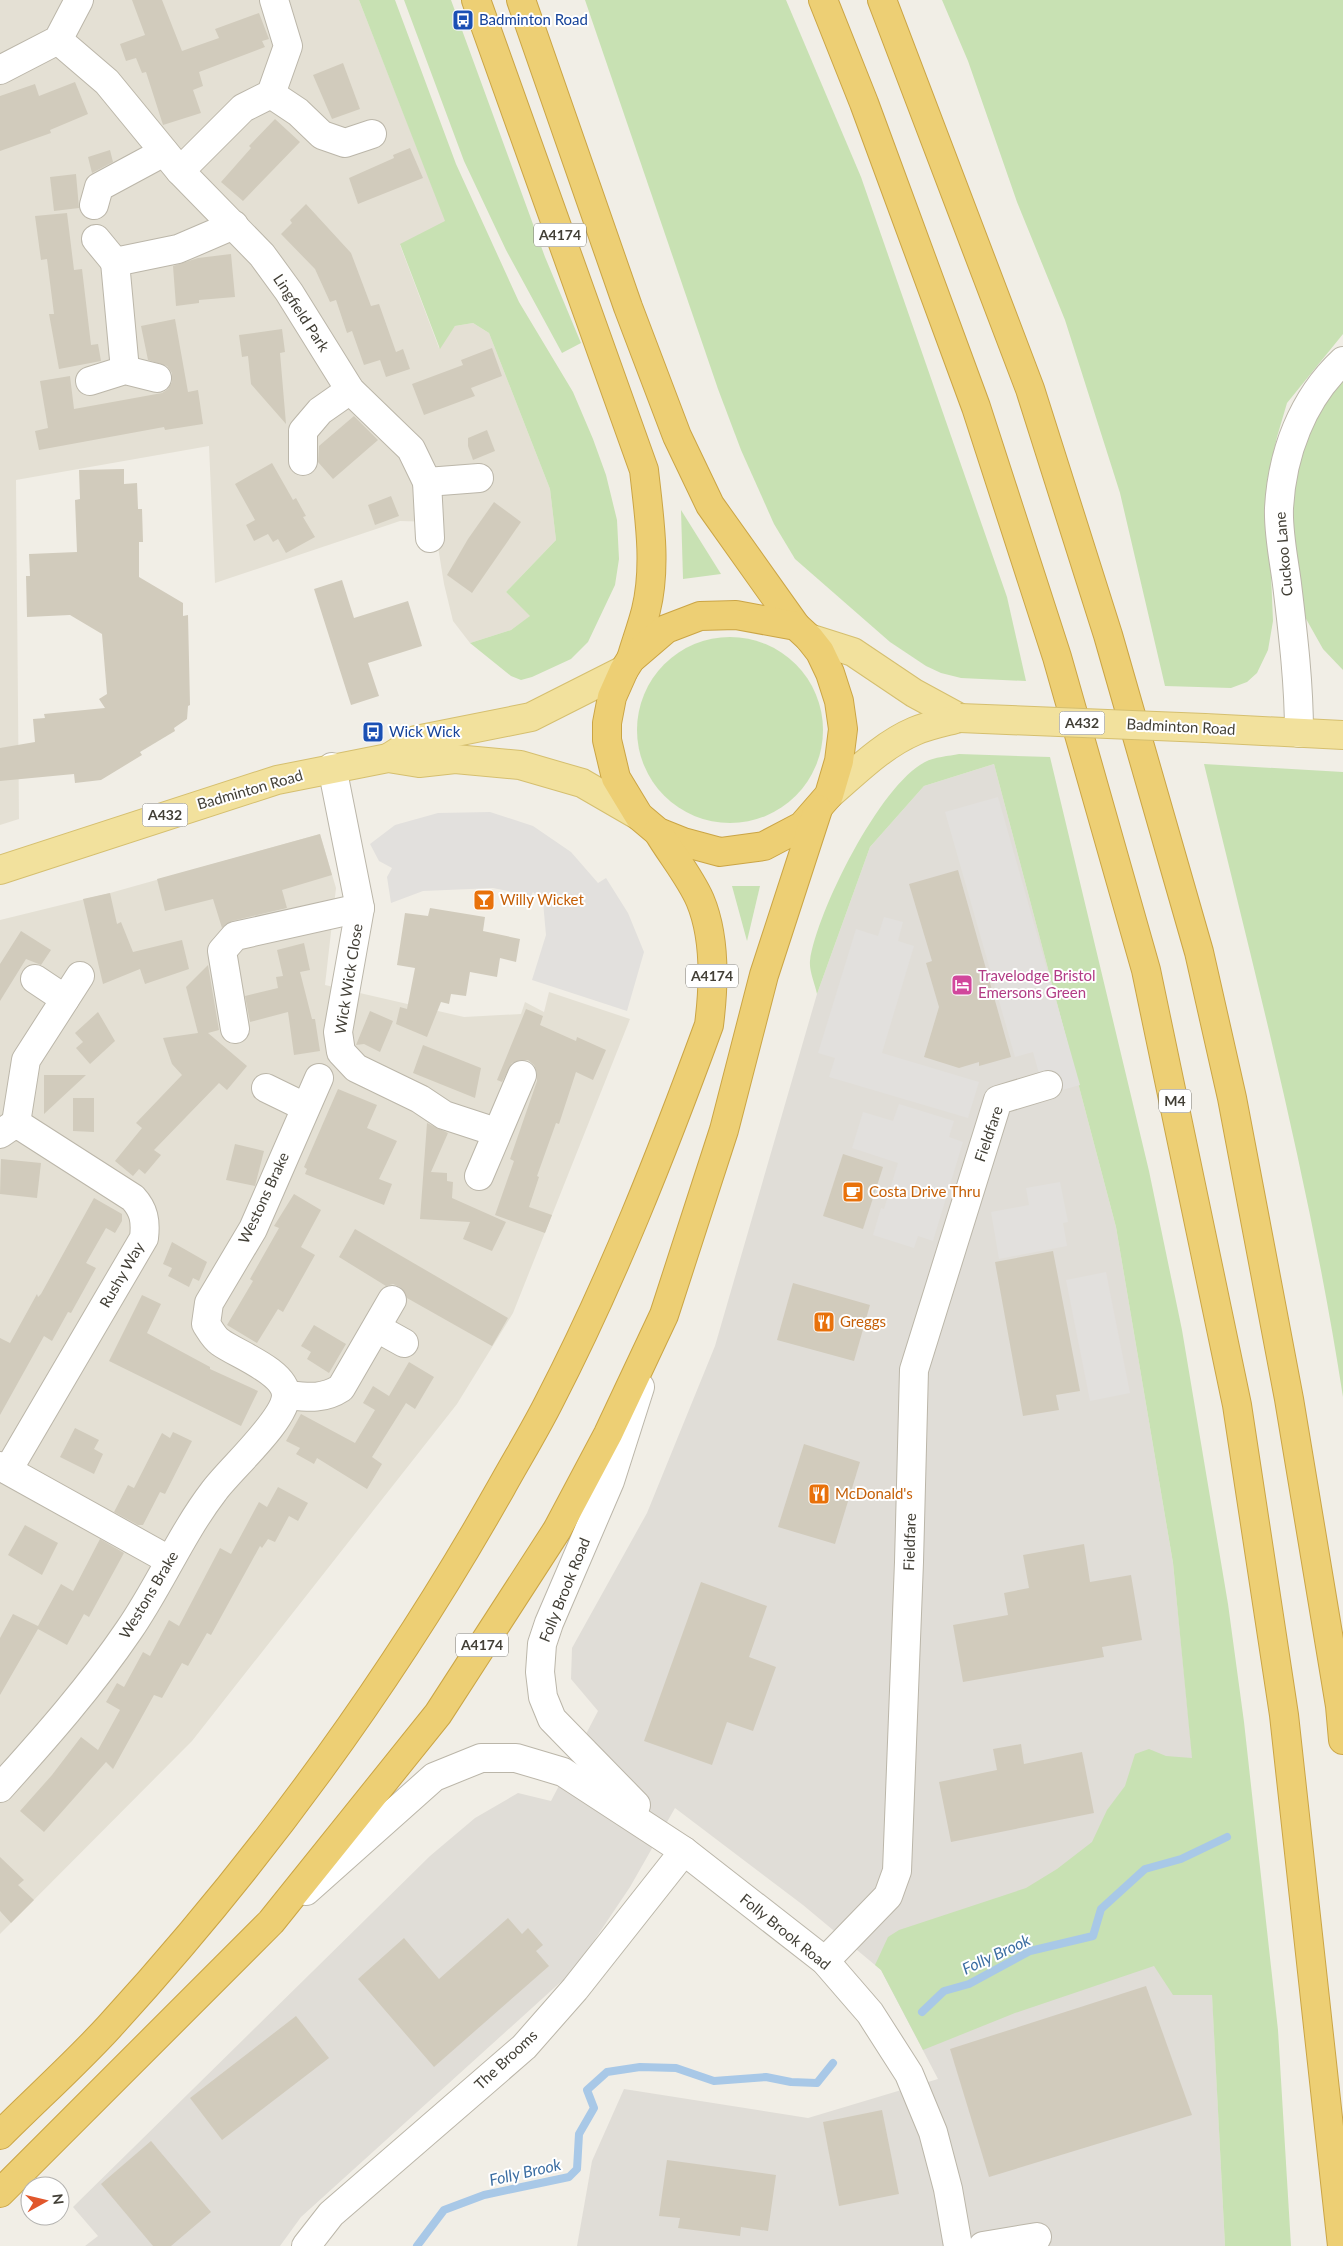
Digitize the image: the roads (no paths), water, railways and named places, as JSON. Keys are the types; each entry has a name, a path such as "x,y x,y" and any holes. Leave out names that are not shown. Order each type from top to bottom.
{"highway":[{"name":"A4174","path":"476,0 644,470 650,528 651,568 646,609 628,664"},
{"name":"A4174","path":"521,0 628,307 677,436 710,505 802,632"},
{"name":"M4","path":"823,0 864,103 976,406 1057,657 1146,970 1239,1415 1284,1715 1342,2246"},
{"path":"882,0 1030,389 1108,635 1199,952 1232,1098 1290,1399 1340,1706 1343,1740"},
{"path":"736,615 802,632 820,652 830,673 839,701 843,728 839,761 824,802 802,826 764,846 720,852 683,842 649,824 616,778 607,740 606,723 612,697 628,664 666,629 700,616 736,615"},
{"name":"A4174","path":"0,2193 271,1922 438,1714 557,1530 608,1434 664,1315 724,1130 764,975 824,802"},
{"name":"A4174","path":"0,2135 108,2028 212,1908 329,1756 414,1634 482,1522 549,1402 614,1266 709,1025 713,991 710,944 700,900 649,824"}],"main road":[{"name":"Badminton Road","path":"802,632 853,652 914,693 960,718"},
{"name":"Badminton Road","path":"388,758 416,740 531,717 628,664"},
{"name":"Badminton Road","path":"824,802 867,762 900,738 916,730 960,718 1343,735"},
{"name":"Badminton Road","path":"0,870 226,796 332,768 388,758 420,763 455,759 520,765 582,782 649,824"}],"street":[{"path":"0,70 58,40 79,0"},
{"path":"94,205 99,187 172,161 243,108 271,94 288,46 274,0"},
{"name":"Lingfield Park","path":"58,40 107,82 172,161 262,255 289,292 350,390 411,449 427,482 430,538"},
{"path":"271,94 298,112 322,135 345,142 372,134"},
{"path":"115,262 178,248 234,225"},
{"path":"96,239 115,262 125,370"},
{"name":"Cuckoo Lane","path":"1298,733 1296,665 1279,510 1283,473 1290,445 1310,402 1343,362"},
{"path":"90,381 125,370 157,378"},
{"path":"303,461 304,431 320,411 350,390"},
{"path":"427,482 479,478"},
{"name":"Wick Wick Close","path":"332,768 349,842 360,908 338,1032 341,1052 356,1068 420,1099 444,1115 496,1132"},
{"name":"Wick Wick Close","path":"235,1029 222,951 235,936 360,908"},
{"name":"Rushy Way","path":"80,976 26,1060 8,1128 133,1198 142,1208 146,1225 144,1238 4,1468 169,1560"},
{"path":"34,979 65,999"},
{"path":"479,1176 496,1132 522,1075"},
{"name":"Westons Brake","path":"0,1788 72,1708 130,1628 169,1560 214,1490 251,1450 279,1413 286,1395 281,1382 268,1370 219,1341 206,1324 209,1303 253,1229 319,1078"},
{"name":"Fieldfare","path":"825,1961 888,1896 897,1870 909,1562 914,1370 998,1100 1048,1085"},
{"path":"266,1088 305,1107"},
{"path":"286,1395 314,1398 330,1396 341,1388 392,1300"},
{"name":"Folly Brook Road","path":"664,1315 610,1481 549,1623 542,1644 540,1672 543,1697 552,1719 593,1763 684,1851"},
{"path":"377,1328 404,1343"},
{"name":"Folly Brook Road","path":"271,1922 434,1777 481,1758 516,1758 563,1772 684,1851 825,1961 870,2013 909,2074 933,2132 948,2189 958,2246"},
{"name":"The Brooms","path":"306,2246 330,2214 524,2047 576,1989 684,1851"},
{"path":"983,2246 1037,2237"}],"waterway":[{"name":"Folly Brook","path":"922,2012 944,1991 969,1984 1030,1951 1093,1936 1101,1909 1145,1869 1181,1859 1227,1837"},
{"name":"Folly Brook","path":"417,2246 444,2210 484,2195 569,2177 577,2169 579,2134 594,2108 587,2090 607,2072 640,2067 676,2068 714,2081 766,2077 791,2082 817,2083 833,2063"}],"place":[{"name":"Badminton Road","path":"463,20"},
{"name":"Wick Wick","path":"373,732"},
{"name":"Willy Wicket","path":"484,900"},
{"name":"Travelodge Bristol Emersons Green","path":"962,985"},
{"name":"Costa Drive Thru","path":"853,1192"},
{"name":"Greggs","path":"824,1322"},
{"name":"McDonald's","path":"819,1494"}]}
